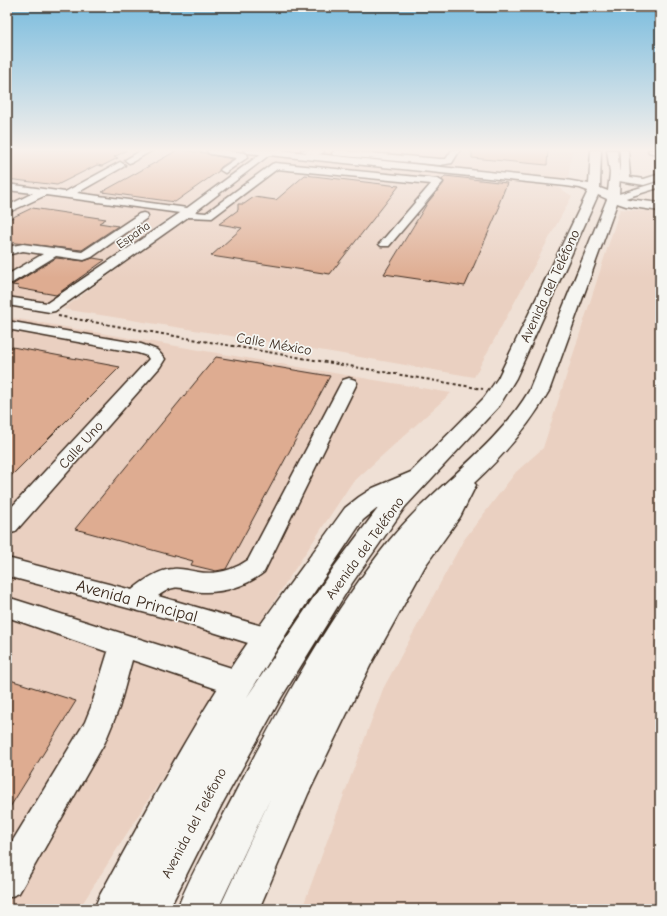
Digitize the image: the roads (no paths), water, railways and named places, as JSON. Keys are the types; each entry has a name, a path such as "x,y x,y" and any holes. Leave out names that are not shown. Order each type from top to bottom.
{"main road":[{"path":"580,193 591,196 615,197 635,204 660,206"},
{"name":"Avenida del Teléfono","path":"197,909 252,797 330,651 370,587 397,501 465,432 499,392 507,378 592,193"},
{"name":"Avenida del Teléfono","path":"148,909 210,792 270,688 384,542 429,512 506,438 532,406 616,193"},
{"path":"239,909 296,782 359,656 416,559 451,511 468,474"},
{"path":"114,909 238,683 267,638 354,514 364,504 376,496 419,477"}],"street":[{"path":"7,210 43,193"},
{"path":"51,193 169,208 183,215"},
{"name":"España","path":"7,301 50,308 213,193"},
{"path":"128,214 160,219 183,215 208,216 239,193"},
{"path":"385,244 429,193"},
{"path":"615,197 630,193"},
{"path":"7,198 23,203"},
{"path":"169,208 180,201"},
{"path":"7,203 43,202"},
{"path":"7,251 12,248 21,247 52,253 85,256 143,216"},
{"path":"7,280 52,253"},
{"name":"Calle Uno","path":"7,325 140,349 155,356 157,359 7,526"},
{"path":"136,600 165,580 178,578 200,582 214,582 242,575 249,572 256,566 349,383"},
{"name":"Avenida Principal","path":"7,567 184,613 267,638"},
{"path":"7,607 238,683"},
{"path":"7,882 95,732 105,708 123,645"}]}
